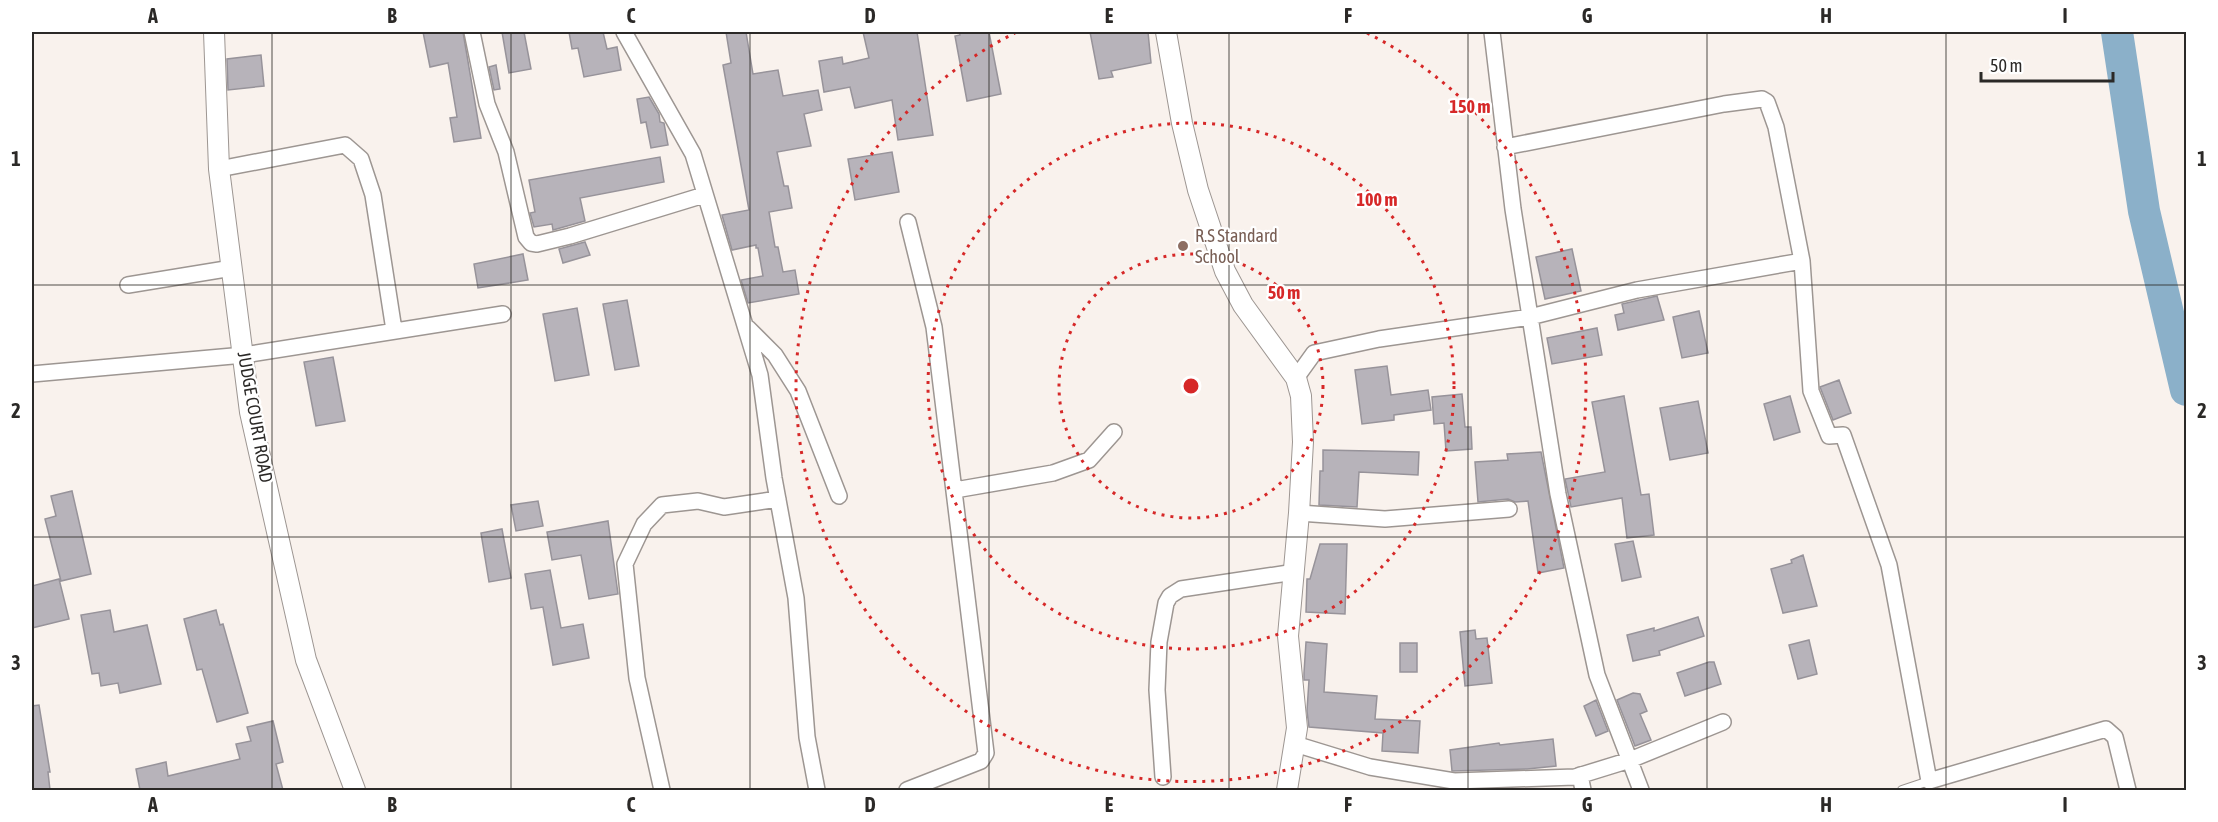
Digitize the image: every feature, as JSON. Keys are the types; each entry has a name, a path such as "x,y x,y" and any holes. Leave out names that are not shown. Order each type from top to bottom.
{"street":[{"name":"JUDGE COURT ROAD","path":"214,32 219,169 250,412 306,660 355,790"},
{"path":"472,32 487,104 506,152 526,237 531,243 537,244 570,236 704,195"},
{"path":"624,32 693,154 760,375 778,499 796,598 807,737 818,790"},
{"path":"1166,32 1182,123 1193,168 1225,271 1243,305 1300,386 1303,409 1299,513 1288,636 1297,711 1295,744 1287,790"},
{"path":"1492,32 1513,209 1558,494 1597,675 1641,790"},
{"path":"1505,147 1724,104 1762,99 1767,102 1776,127 1802,261 1811,391 1829,436 1843,435 1889,565 1929,781 2106,729 2115,736 2128,790"},
{"path":"219,169 345,146 361,159 373,195 394,330"},
{"path":"907,790 981,761 986,753 934,327 908,222"},
{"path":"1296,378 1314,353 1378,339 1530,317 1637,290 1802,261"},
{"path":"128,285 232,268"},
{"path":"32,374 243,353 244,355 503,314"},
{"path":"745,326 775,355 798,391 839,496"},
{"path":"955,490 1053,473 1089,460 1114,432"},
{"path":"662,790 637,678 625,564 644,524 662,505 698,501 724,507 778,499"},
{"path":"1299,513 1386,519 1509,509"},
{"path":"1163,777 1157,678 1159,642 1166,603 1170,596 1181,589 1295,572"},
{"path":"1295,744 1370,767 1454,781 1582,783 1630,760 1723,722"}],"lane":[{"path":"1902,790 1929,781"}],"building":[{"path":"423,32 463,32 481,138 454,142 450,118 457,117 448,63 430,67"},
{"path":"502,32 524,32 531,69 509,73"},
{"path":"569,32 603,32 607,49 617,47 621,70 584,77 578,48 572,49"},
{"path":"726,32 746,32 753,74 778,70 783,96 818,90 822,110 804,114 811,146 777,152 784,186 788,186 792,208 769,212 775,247 778,247 783,272 795,270 799,294 748,303 741,280 763,276 758,248 756,245 732,250 722,215 749,210 723,65 731,63"},
{"path":"863,32 917,32 933,135 898,140 892,100 855,108 850,87 824,92 819,61 842,57 843,64 869,58"},
{"path":"959,32 989,32 1001,94 967,101 955,36 960,35"},
{"path":"1090,32 1148,32 1151,63 1111,71 1113,77 1099,79"},
{"path":"261,55 264,86 228,90 227,59"},
{"path":"496,65 500,89 494,90 489,67"},
{"path":"649,97 659,114 660,122 664,123 668,145 651,148 646,122 641,123 637,99"},
{"path":"892,152 899,192 855,200 848,159"},
{"path":"660,157 664,182 580,198 585,221 553,230 552,224 534,227 530,213 535,212 529,180"},
{"path":"585,242 590,255 563,263 559,249"},
{"path":"1572,249 1581,291 1545,299 1536,257"},
{"path":"523,254 528,280 478,288 474,264"},
{"path":"1657,296 1664,320 1618,330 1615,315 1624,313 1622,304"},
{"path":"627,300 639,366 615,370 603,304"},
{"path":"577,308 589,375 555,381 543,314"},
{"path":"1699,311 1708,353 1682,358 1673,317"},
{"path":"1597,328 1602,355 1552,364 1547,338"},
{"path":"333,357 345,421 316,426 304,362"},
{"path":"1387,366 1391,395 1428,390 1431,410 1394,415 1394,420 1362,424 1355,370"},
{"path":"1839,380 1851,413 1833,420 1820,387"},
{"path":"1462,394 1465,427 1471,427 1472,449 1446,451 1444,423 1434,424 1432,397"},
{"path":"1624,396 1641,495 1649,494 1654,535 1627,538 1622,498 1571,507 1565,479 1605,472 1592,402"},
{"path":"1790,396 1800,432 1774,440 1764,404"},
{"path":"1698,401 1708,453 1670,460 1660,408"},
{"path":"1323,450 1419,452 1418,475 1359,472 1357,507 1319,505"},
{"path":"1541,452 1564,568 1538,573 1528,501 1515,502 1508,499 1478,502 1475,462 1508,460 1507,454"},
{"path":"72,491 91,574 61,581 45,519 56,516 51,496"},
{"path":"538,501 543,526 516,531 511,505"},
{"path":"608,521 618,594 589,599 581,555 552,560 547,532"},
{"path":"502,529 511,578 489,582 481,533"},
{"path":"1633,541 1641,577 1622,581 1615,544"},
{"path":"1320,544 1347,544 1345,614 1306,612 1307,579 1310,579"},
{"path":"1803,555 1817,606 1783,613 1771,569 1792,563 1791,560"},
{"path":"550,570 561,628 583,624 589,658 553,665 543,607 531,609 525,574"},
{"path":"59,579 69,619 32,628 32,586"},
{"path":"110,610 114,632 147,625 161,684 120,693 118,683 101,686 99,673 92,674 81,615"},
{"path":"216,610 220,625 223,624 248,713 217,722 202,669 197,670 184,619"},
{"path":"1698,617 1704,636 1659,651 1660,655 1633,661 1627,635 1654,628 1654,631"},
{"path":"1475,630 1476,639 1487,638 1492,683 1465,686 1460,632"},
{"path":"1809,640 1817,674 1798,679 1789,645"},
{"path":"1306,642 1327,644 1324,692 1377,696 1375,719 1420,721 1418,753 1382,751 1383,733 1309,727 1307,711 1309,680 1304,680"},
{"path":"1400,643 1417,643 1417,672 1400,672"},
{"path":"1714,662 1721,684 1685,696 1677,673"},
{"path":"1633,693 1640,694 1647,711 1640,714 1651,740 1635,746 1617,700"},
{"path":"1596,700 1608,731 1596,736 1584,706"},
{"path":"39,705 50,772 48,772 50,790 32,790 32,706"},
{"path":"273,721 283,762 276,764 283,790 140,790 136,769 166,762 168,776 240,759 236,744 251,741 247,727"},
{"path":"1553,739 1556,766 1452,771 1450,750"}],"waterway":[{"path":"2117,32 2144,211 2186,390"}],"place":[{"name":"R.S Standard School","path":"1183,246"}]}
